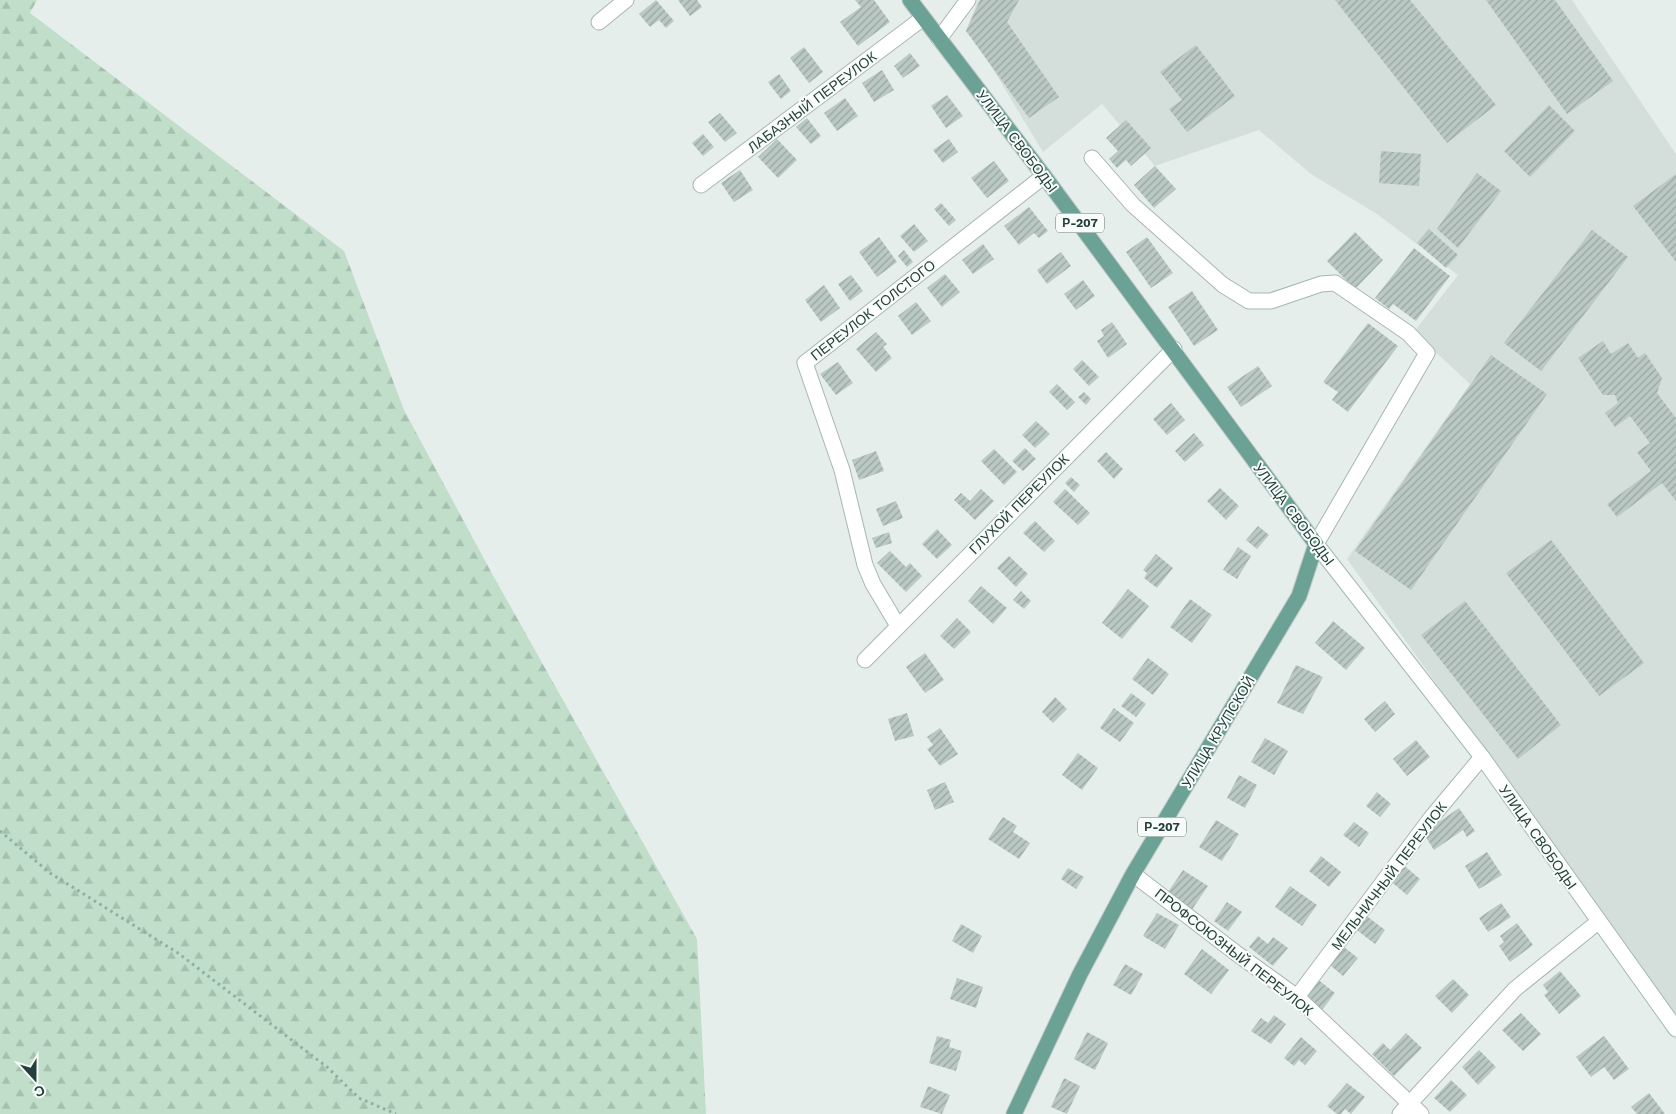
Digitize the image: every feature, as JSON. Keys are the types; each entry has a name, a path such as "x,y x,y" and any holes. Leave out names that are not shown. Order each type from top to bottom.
{"main road":[{"name":"УЛИЦА СВОБОДЫ","path":"910,0 1174,350 1316,544"},
{"name":"УЛИЦА КРУПСКОЙ","path":"1014,1114 1080,974 1134,874 1299,596 1316,544"}],"street":[{"path":"599,22 626,0"},
{"path":"939,39 968,0"},
{"name":"ЛАБАЗНЫЙ ПЕРЕУЛОК","path":"701,185 923,18"},
{"name":"УЛИЦА КРУПСКОЙ","path":"1092,158 1133,205 1223,286 1249,300 1271,302 1321,284 1335,283 1408,333 1428,353 1316,544"},
{"name":"ПЕРЕУЛОК ТОЛСТОГО","path":"898,626 873,584 865,565 842,470 805,363 1044,176"},
{"name":"ГЛУХОЙ ПЕРЕУЛОК","path":"865,660 1174,350"},
{"name":"УЛИЦА СВОБОДЫ","path":"1316,544 1482,757 1676,1029"},
{"name":"МЕЛЬНИЧНЫЙ ПЕРЕУЛОК","path":"1297,997 1431,818 1482,757"},
{"name":"ПРОФСОЮЗНЫЙ ПЕРЕУЛОК","path":"1134,874 1236,954 1297,997 1411,1111"},
{"path":"1411,1111 1515,989 1598,922"}],"path":[{"path":"0,831 50,873 178,953 327,1067 359,1098 396,1114"}],"shaded area":[{"path":"978,0 1572,0 1676,154 1676,1018 1347,559 1470,384 1414,332 1458,275 1377,214 1311,174 1259,130 1155,166 1102,104 1043,152 977,43 966,31"}],"green space":[{"path":"0,0 37,0 30,13 344,251 404,410 490,570 697,939 706,1114 0,1114"}],"building":[{"path":"656,0 674,21 666,28 659,20 650,27 639,14"},
{"path":"678,0 697,0 702,7 690,16"},
{"path":"855,0 874,0 890,22 858,46 840,22 861,7"},
{"path":"980,0 1019,0 1007,22 1059,97 1029,118 966,31"},
{"path":"1335,0 1410,0 1496,105 1447,143"},
{"path":"1486,0 1555,0 1613,81 1567,114"},
{"path":"1196,45 1235,96 1187,132 1169,109 1182,100 1160,72"},
{"path":"804,47 823,72 809,83 790,58"},
{"path":"910,53 920,66 903,78 894,66"},
{"path":"882,70 894,90 874,102 862,83"},
{"path":"779,74 791,91 781,99 768,82"},
{"path":"947,95 963,116 946,128 931,106"},
{"path":"845,98 858,116 837,131 824,113"},
{"path":"1549,105 1575,131 1530,177 1504,151"},
{"path":"720,113 737,133 725,142 708,122"},
{"path":"807,118 821,136 811,144 796,127"},
{"path":"1126,120 1151,148 1131,166 1126,160 1117,168 1109,159 1118,151 1106,138"},
{"path":"703,134 714,147 703,156 692,143"},
{"path":"777,139 797,160 778,178 758,157"},
{"path":"949,139 958,152 943,163 933,150"},
{"path":"1381,151 1421,154 1419,186 1379,183"},
{"path":"994,161 1009,181 987,198 971,178"},
{"path":"1155,166 1176,189 1154,208 1134,185"},
{"path":"740,170 753,190 734,202 721,183"},
{"path":"1477,173 1501,191 1458,248 1437,229"},
{"path":"1676,174 1676,262 1633,206"},
{"path":"941,203 956,220 949,226 934,209"},
{"path":"1029,207 1048,231 1039,238 1034,233 1019,245 1004,226"},
{"path":"914,224 928,241 914,252 900,236"},
{"path":"1429,229 1458,255 1446,268 1417,243"},
{"path":"1592,230 1628,257 1541,371 1504,343"},
{"path":"1355,232 1383,260 1355,289 1327,261"},
{"path":"879,237 897,262 877,277 859,252"},
{"path":"1147,237 1173,273 1151,288 1126,252"},
{"path":"983,244 994,259 973,274 962,260"},
{"path":"1414,248 1450,276 1416,321 1393,304 1389,309 1375,298"},
{"path":"904,250 913,262 907,267 898,256"},
{"path":"1061,252 1071,266 1047,284 1037,270"},
{"path":"945,274 960,292 942,307 927,288"},
{"path":"851,275 863,291 850,301 838,284"},
{"path":"1083,280 1095,296 1076,310 1064,294"},
{"path":"824,285 840,308 821,322 805,300"},
{"path":"1192,291 1218,330 1194,346 1168,307"},
{"path":"916,302 931,321 912,335 898,316"},
{"path":"1112,322 1127,344 1108,358 1097,341 1104,336 1101,330"},
{"path":"1368,323 1398,346 1348,412 1332,400 1338,392 1323,382"},
{"path":"876,332 887,344 883,347 892,358 876,372 856,349"},
{"path":"1603,341 1611,354 1628,343 1638,358 1645,353 1662,378 1657,393 1676,418 1676,501 1662,483 1617,517 1607,504 1651,471 1637,452 1650,443 1630,416 1615,427 1605,413 1618,403 1615,395 1603,395 1578,358"},
{"path":"1491,355 1547,394 1411,590 1355,551"},
{"path":"1082,360 1099,377 1089,386 1073,369"},
{"path":"838,362 853,383 836,395 820,374"},
{"path":"1258,366 1272,386 1241,407 1227,387"},
{"path":"1057,384 1075,402 1067,410 1049,392"},
{"path":"1084,392 1091,399 1086,405 1078,397"},
{"path":"1171,403 1185,420 1167,435 1153,419"},
{"path":"1036,421 1050,434 1035,448 1022,435"},
{"path":"1194,433 1204,445 1185,462 1175,451"},
{"path":"1025,448 1036,459 1023,471 1012,461"},
{"path":"994,449 1017,472 1004,485 981,461"},
{"path":"876,451 884,471 859,480 852,460"},
{"path":"1106,452 1123,469 1114,479 1097,461"},
{"path":"1071,477 1080,485 1074,492 1065,483"},
{"path":"1220,488 1239,506 1226,520 1207,501"},
{"path":"981,489 994,501 975,520 954,500 961,493 970,501"},
{"path":"1065,489 1090,513 1078,525 1053,502"},
{"path":"896,501 903,518 883,526 876,509"},
{"path":"1035,521 1055,541 1044,552 1023,533"},
{"path":"1258,526 1269,535 1257,549 1246,540"},
{"path":"937,529 952,545 937,559 922,544"},
{"path":"889,532 892,543 876,548 872,538"},
{"path":"1551,540 1644,663 1599,696 1506,573"},
{"path":"1238,547 1251,556 1237,579 1223,570"},
{"path":"890,551 906,567 910,563 922,576 906,592 877,563"},
{"path":"1156,554 1173,568 1157,588 1144,578 1147,573 1143,570"},
{"path":"1009,556 1028,574 1016,587 997,568"},
{"path":"981,586 1007,608 993,624 968,601"},
{"path":"1128,589 1149,606 1122,639 1102,623"},
{"path":"1021,591 1031,601 1024,609 1013,600"},
{"path":"1190,599 1212,615 1192,643 1170,627"},
{"path":"1465,601 1561,725 1518,759 1421,635"},
{"path":"957,618 971,632 954,649 940,636"},
{"path":"1333,621 1365,648 1346,670 1315,643"},
{"path":"925,653 944,680 925,693 906,667"},
{"path":"1148,658 1169,674 1153,695 1132,679"},
{"path":"1296,665 1323,677 1303,714 1277,703"},
{"path":"1131,693 1146,704 1136,717 1121,706"},
{"path":"1055,697 1067,709 1053,723 1042,712"},
{"path":"1385,701 1395,714 1375,732 1364,719"},
{"path":"1114,708 1134,723 1120,742 1100,728"},
{"path":"907,713 914,736 895,741 888,719"},
{"path":"940,728 958,754 940,766 927,749 933,745 927,737"},
{"path":"1265,738 1288,751 1274,775 1251,762"},
{"path":"1416,740 1430,757 1407,776 1393,759"},
{"path":"1078,753 1098,768 1082,790 1062,775"},
{"path":"1239,775 1257,785 1245,808 1227,798"},
{"path":"945,782 954,802 935,810 927,790"},
{"path":"1377,792 1391,804 1380,817 1366,806"},
{"path":"1459,808 1475,831 1467,837 1463,830 1434,850 1423,833"},
{"path":"1003,817 1017,826 1013,832 1030,843 1019,859 988,839"},
{"path":"1216,820 1239,834 1222,861 1199,847"},
{"path":"1354,822 1369,833 1359,847 1343,835"},
{"path":"1487,852 1502,875 1479,889 1465,866"},
{"path":"1321,856 1341,872 1329,887 1309,871"},
{"path":"1401,863 1420,879 1407,895 1388,879"},
{"path":"1068,868 1084,877 1076,889 1061,879"},
{"path":"1183,870 1208,886 1191,911 1166,895"},
{"path":"1290,886 1317,905 1302,926 1275,907"},
{"path":"1227,902 1242,912 1228,931 1214,921"},
{"path":"1501,903 1511,917 1488,932 1479,918"},
{"path":"1157,913 1179,925 1165,949 1143,936"},
{"path":"1364,914 1385,930 1375,944 1354,928"},
{"path":"1517,923 1533,945 1510,962 1499,946 1504,942 1500,936"},
{"path":"961,924 982,936 973,953 952,941"},
{"path":"1258,936 1268,944 1273,937 1288,948 1273,966 1249,947"},
{"path":"1340,944 1358,958 1343,976 1325,961"},
{"path":"1202,949 1229,970 1211,994 1184,974"},
{"path":"1125,964 1143,974 1131,995 1113,985"},
{"path":"1560,971 1581,996 1559,1014 1544,995 1548,992 1543,985"},
{"path":"957,978 983,987 976,1008 950,999"},
{"path":"1316,978 1335,993 1322,1010 1302,994"},
{"path":"1453,979 1469,995 1452,1013 1435,996"},
{"path":"1521,1013 1541,1034 1523,1051 1502,1030"},
{"path":"1274,1015 1286,1024 1271,1044 1251,1031 1261,1018 1268,1023"},
{"path":"1087,1032 1108,1043 1095,1070 1074,1059"},
{"path":"1406,1033 1422,1048 1394,1076 1372,1054 1383,1043 1390,1050"},
{"path":"937,1036 951,1040 949,1047 962,1051 956,1071 929,1063"},
{"path":"1604,1036 1629,1069 1614,1080 1604,1067 1591,1077 1576,1057"},
{"path":"1301,1037 1317,1051 1305,1065 1299,1060 1294,1066 1284,1058"},
{"path":"1479,1050 1496,1067 1478,1085 1462,1067"},
{"path":"1064,1078 1080,1086 1067,1114 1051,1107"},
{"path":"1451,1080 1467,1095 1450,1112 1434,1098"},
{"path":"1347,1083 1365,1097 1351,1114 1345,1109 1341,1114 1337,1114 1327,1106"},
{"path":"928,1086 950,1095 942,1114 920,1107"},
{"path":"1649,1093 1665,1114 1637,1114 1631,1107"}]}
